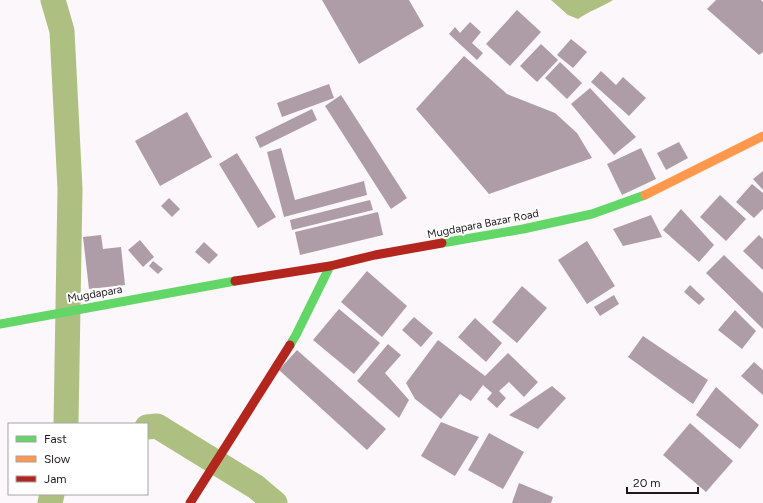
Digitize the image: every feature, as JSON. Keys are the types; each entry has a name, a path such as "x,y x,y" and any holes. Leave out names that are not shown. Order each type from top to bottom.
{"street":[{"name":"Mugdapara Bazar Road","path":"194,288 330,266 376,255 523,229 592,214 653,192 763,136"},
{"path":"190,503 296,335 330,266"},
{"name":"Mugdapara","path":"0,324 194,288"}],"shaded area":[{"path":"551,0 613,0 578,19 568,15"}],"building":[{"path":"322,0 409,0 424,26 359,64"},
{"path":"716,0 761,0 763,2 763,52 759,55 707,9"},
{"path":"517,10 541,32 510,66 486,44"},
{"path":"470,22 481,32 472,43 483,53 477,60 449,34 455,27 460,33"},
{"path":"571,39 587,52 573,68 557,55"},
{"path":"541,44 558,60 537,82 520,66"},
{"path":"464,56 507,94 555,113 577,133 592,158 489,194 416,109"},
{"path":"560,62 582,83 567,99 545,78"},
{"path":"601,71 616,85 623,77 646,98 629,116 591,82"},
{"path":"329,84 334,98 282,117 277,103"},
{"path":"590,88 636,137 614,155 571,104"},
{"path":"341,95 407,198 391,209 325,106"},
{"path":"312,109 317,120 260,148 255,137"},
{"path":"187,112 212,157 160,186 135,141"},
{"path":"679,142 688,158 666,170 657,153"},
{"path":"281,148 295,200 364,181 367,195 284,217 267,152"},
{"path":"641,148 656,179 622,195 607,164"},
{"path":"237,153 276,217 258,228 219,164"},
{"path":"763,171 763,190 753,179"},
{"path":"752,184 763,193 763,209 754,218 736,202"},
{"path":"720,195 746,219 726,241 700,217"},
{"path":"169,198 180,209 172,217 161,206"},
{"path":"370,200 373,210 292,230 290,220"},
{"path":"681,209 714,245 699,262 663,230"},
{"path":"378,212 383,235 300,255 295,232"},
{"path":"651,215 662,237 623,246 613,229"},
{"path":"101,235 103,249 121,247 125,285 89,289 83,237"},
{"path":"759,235 763,239 763,270 743,251"},
{"path":"140,240 154,257 143,267 128,250"},
{"path":"587,241 615,286 587,304 558,260"},
{"path":"204,242 218,255 209,264 195,252"},
{"path":"724,255 763,293 763,329 706,273"},
{"path":"153,261 163,269 158,274 149,266"},
{"path":"367,271 407,306 382,337 341,302"},
{"path":"690,285 705,299 699,305 684,292"},
{"path":"522,286 547,308 517,343 492,322"},
{"path":"614,295 619,304 600,316 594,307"},
{"path":"339,309 380,343 354,374 313,340"},
{"path":"735,310 756,331 742,349 718,330"},
{"path":"414,317 433,333 421,347 402,330"},
{"path":"475,318 502,343 486,362 458,337"},
{"path":"643,336 708,380 693,404 628,357"},
{"path":"438,340 485,376 508,353 538,382 524,397 509,382 499,391 506,398 497,408 487,399 492,393 483,385 471,401 460,394 441,419 415,399 406,383"},
{"path":"388,344 401,355 385,373 409,400 399,418 357,381"},
{"path":"297,350 386,429 367,450 279,370"},
{"path":"754,362 763,370 763,395 741,376"},
{"path":"552,386 566,398 538,429 509,415"},
{"path":"716,387 759,425 740,449 696,415"},
{"path":"441,422 479,437 455,476 421,456"},
{"path":"690,423 733,461 706,492 663,455"},
{"path":"489,433 524,452 503,489 468,470"},
{"path":"519,483 553,497 551,503 512,503"}],"waterway":[{"path":"53,0 62,31 70,189 66,423"},
{"path":"148,427 157,426 256,487 275,503"},
{"path":"50,503 52,495"}],"traffic: fast":[{"path":"442,243 523,229 592,214 645,195"},
{"path":"290,345 330,266"},
{"path":"0,324 235,281"}],"traffic: slow":[{"path":"645,195 763,136"}],"traffic: jam":[{"path":"235,281 330,266 375,255 442,243"},
{"path":"190,503 290,345"}]}
